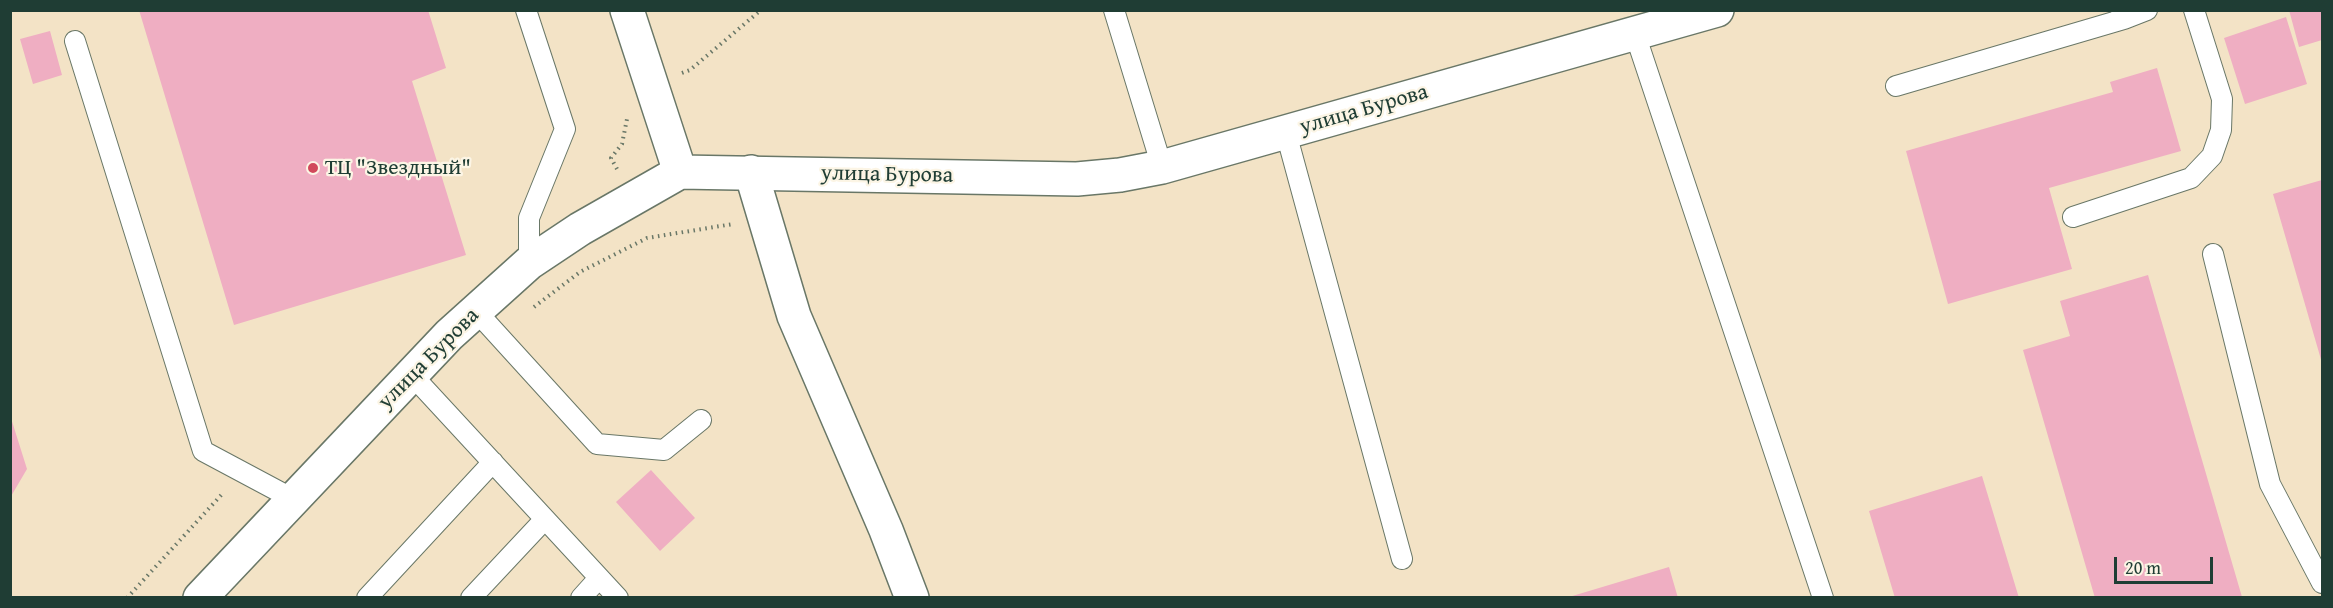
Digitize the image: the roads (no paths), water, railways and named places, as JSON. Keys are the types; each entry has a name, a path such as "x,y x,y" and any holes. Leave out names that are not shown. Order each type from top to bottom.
{"main road":[{"path":"627,10 680,172"},
{"name":"улица Бурова","path":"200,597 411,374 486,323 529,263 580,229 680,172 1077,179 1120,176 1162,167 1286,133 1706,12"},
{"path":"751,172 794,316 886,530 912,597"}],"lane":[{"path":"526,10 565,129 529,218 529,263"},
{"path":"1114,10 1162,167"},
{"path":"1896,86 2122,15 2147,10"},
{"path":"2073,217 2191,178 2212,156 2221,130 2222,99 2193,10"},
{"path":"1635,34 1823,597"},
{"path":"75,41 203,451 294,499"},
{"path":"1286,133 1402,559"},
{"path":"2213,254 2270,484 2322,583"},
{"path":"486,323 597,444 664,450 701,420"},
{"path":"411,374 618,597"},
{"path":"367,597 493,462"},
{"path":"471,597 545,519"},
{"path":"580,597 599,578"}],"place":[{"name":"ТЦ \"Звездный\"","path":"313,168"}]}
